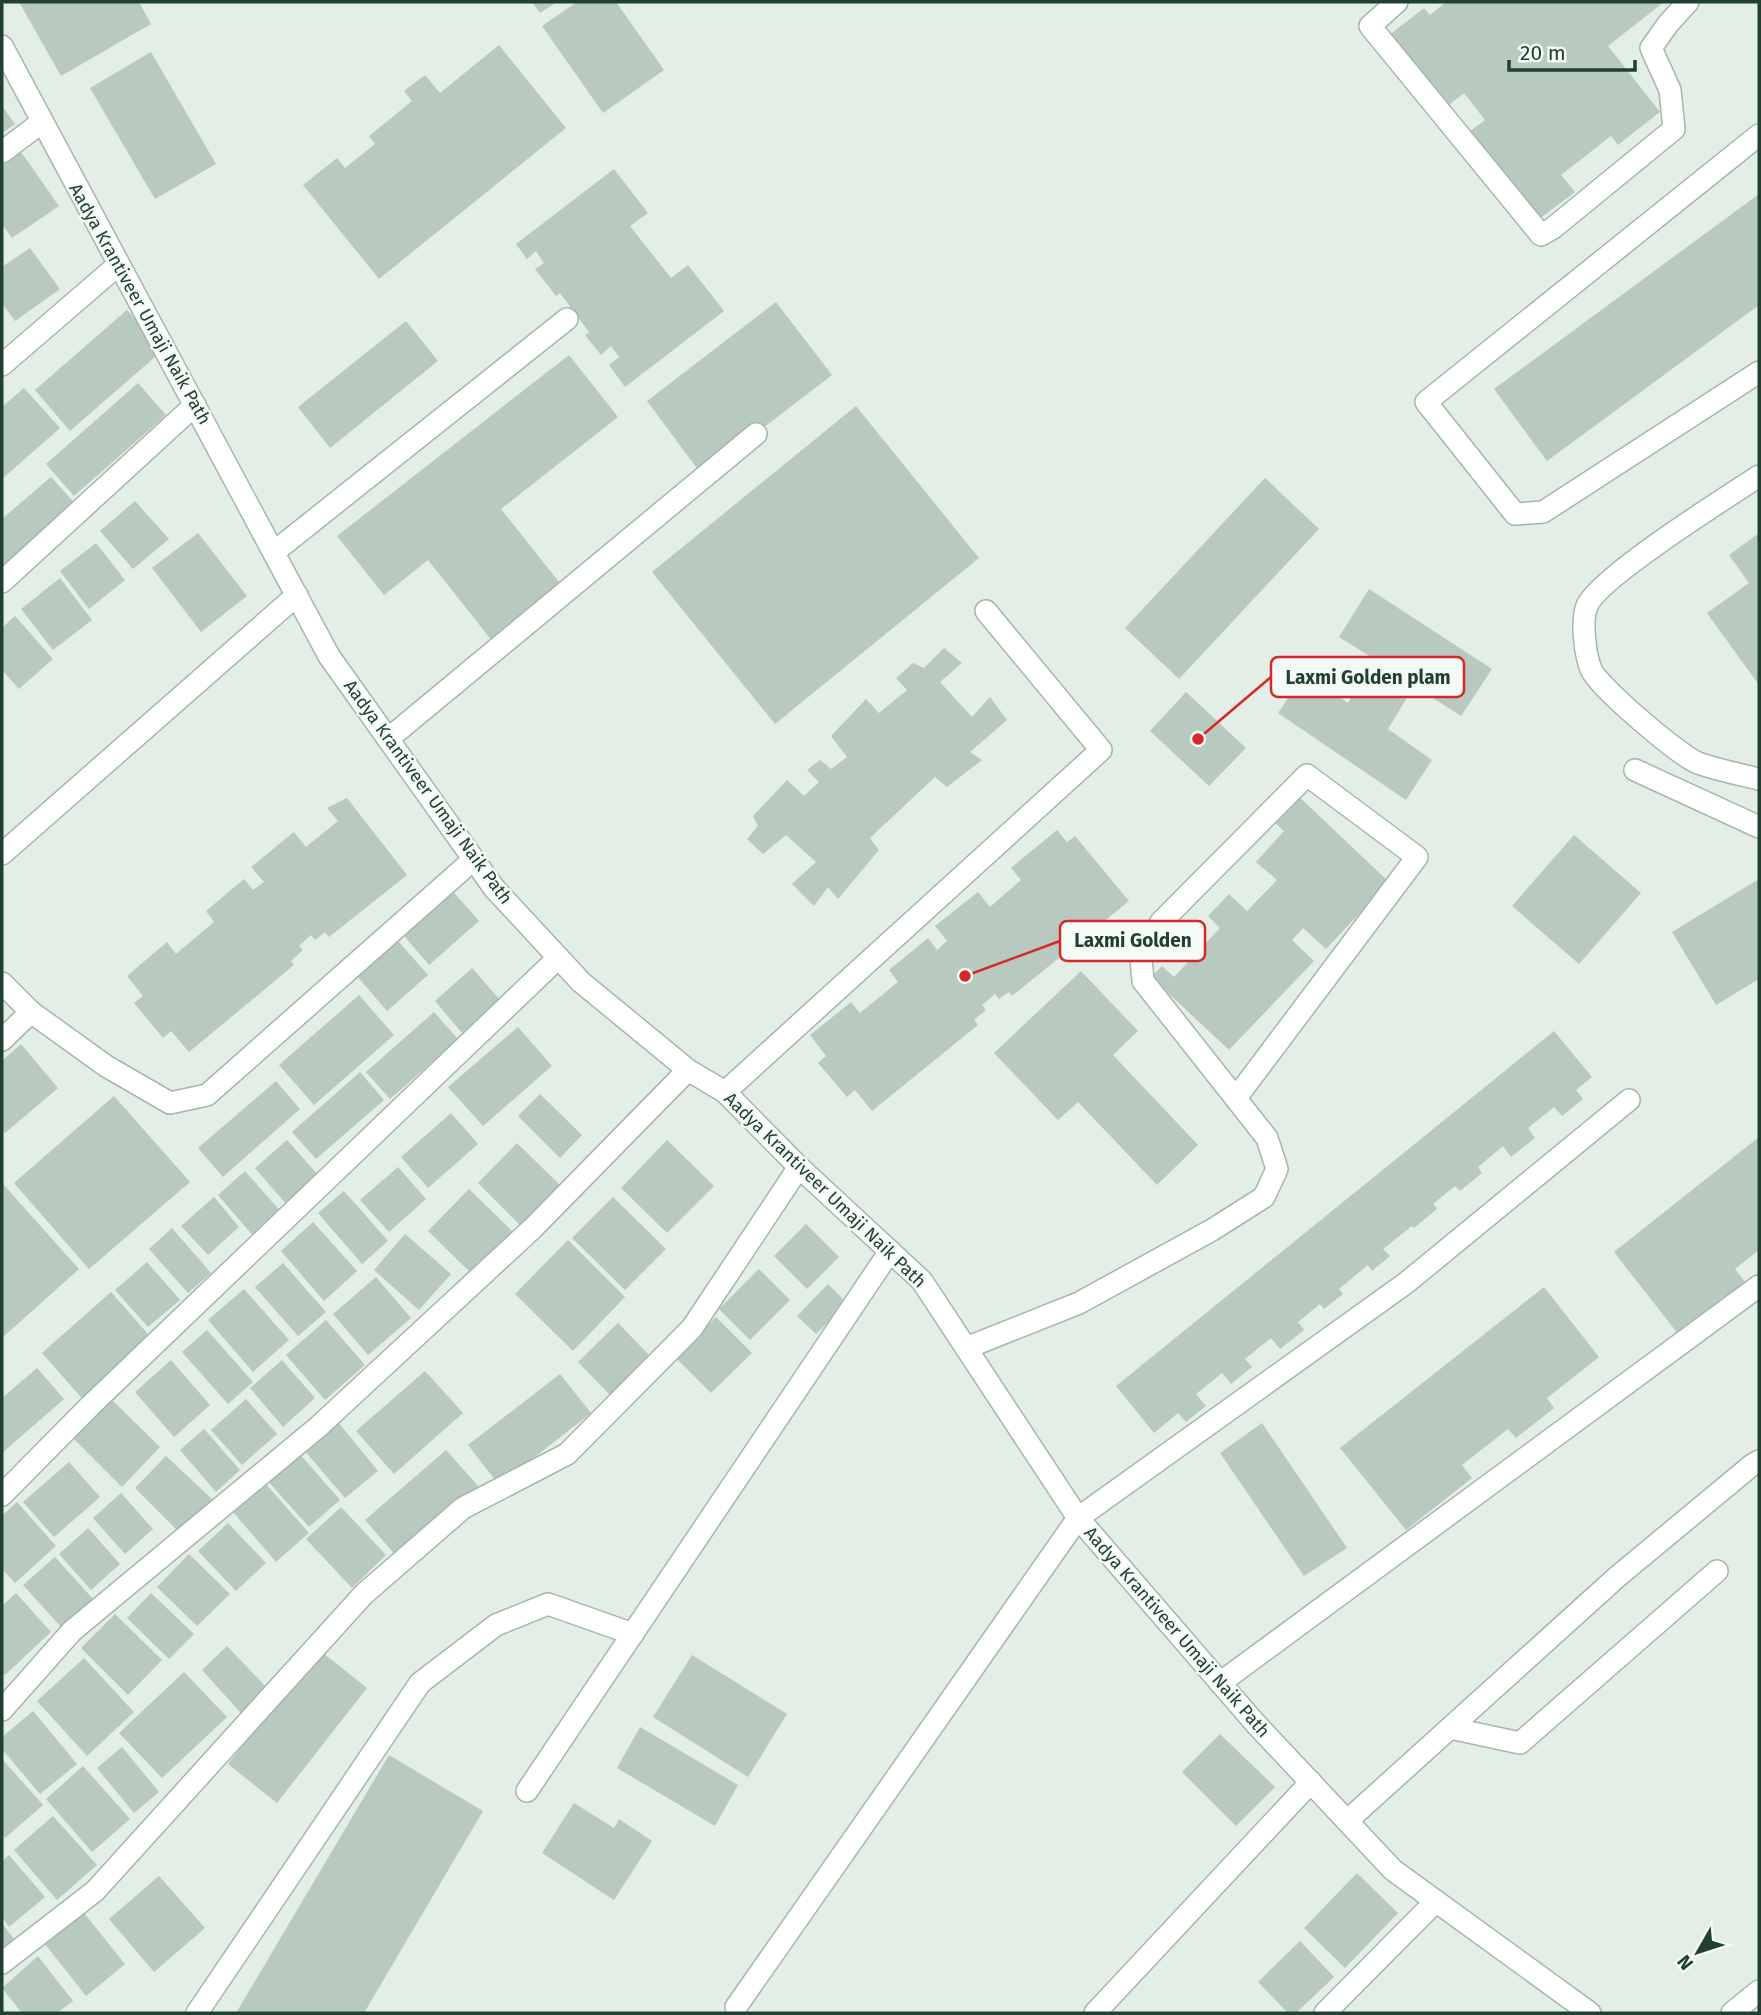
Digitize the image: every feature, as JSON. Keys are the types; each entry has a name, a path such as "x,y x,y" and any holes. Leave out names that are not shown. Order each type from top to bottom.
{"street":[{"path":"1397,2 1370,26 1541,235 1674,129 1670,90 1651,48 1688,2"},
{"name":"Aadya Krantiveer Umaji Naik Path","path":"2,46 329,656 494,888 581,982 688,1070 725,1092 800,1167 922,1281 1078,1518 1220,1683 1393,1870 1590,2013"},
{"path":"2,152 41,122"},
{"path":"1759,135 1426,402 1515,514 1543,512 1759,372"},
{"path":"2,365 118,265"},
{"path":"274,552 567,319"},
{"path":"2,582 195,405"},
{"path":"388,739 756,434"},
{"path":"1759,476 1605,584 1587,606 1584,636 1591,671 1632,714 1695,762 1759,779"},
{"path":"2,854 297,595"},
{"path":"725,1092 1101,750 986,611"},
{"path":"1635,770 1759,827"},
{"path":"966,1348 1079,1303 1212,1230 1264,1197 1277,1169 1267,1138 1143,981 1141,960 1161,922 1307,775 1417,857 1236,1098"},
{"path":"2,983 32,1012 106,1066 170,1103 206,1095 473,860"},
{"path":"2,1495 90,1406 558,958"},
{"path":"2,1040 32,1012"},
{"path":"2,1710 72,1631 318,1427 533,1228 688,1070"},
{"path":"736,2007 1078,1518 1406,1283 1629,1100"},
{"path":"2,1963 95,1891 364,1594 463,1508 567,1454 692,1328 800,1167"},
{"path":"527,1791 890,1251"},
{"path":"1220,1683 1759,1286"},
{"path":"1348,1821 1617,1577 1759,1461"},
{"path":"1450,1728 1520,1743 1717,1571"},
{"path":"197,2013 421,1683 496,1625 548,1604 633,1634"},
{"path":"1095,2013 1311,1783"},
{"path":"1325,2013 1436,1901"},
{"path":"1732,2013 1759,1991"}],"building":[{"path":"19,2 139,2 151,24 61,76"},
{"path":"532,2 557,2 540,13"},
{"path":"577,2 616,2 664,70 603,113 542,26"},
{"path":"1446,2 1664,2 1608,46 1660,112 1618,145 1611,136 1561,175 1575,192 1534,223 1465,135 1485,120 1464,93 1445,108 1388,36 1424,8 1430,15"},
{"path":"499,45 566,128 379,279 303,185 337,158 345,168 375,144 369,136 412,101 404,91 425,75 440,93"},
{"path":"151,52 216,164 155,199 90,88"},
{"path":"2,106 15,124 2,133"},
{"path":"21,152 59,206 12,238 2,224 2,166"},
{"path":"614,169 648,213 630,226 671,278 688,265 724,311 625,387 609,365 619,357 611,346 601,355 585,335 589,332 560,293 556,296 535,269 544,263 536,251 527,259 516,244"},
{"path":"1759,194 1759,305 1547,461 1494,389"},
{"path":"30,248 60,289 15,321 2,303 2,267"},
{"path":"776,302 832,375 702,475 647,401"},
{"path":"127,310 163,350 70,431 35,390"},
{"path":"406,321 438,361 330,448 298,407"},
{"path":"569,355 618,417 501,509 563,587 493,642 428,560 384,595 337,536"},
{"path":"138,383 166,415 74,496 46,464"},
{"path":"24,388 60,428 2,479 2,407"},
{"path":"856,406 979,558 775,724 652,572"},
{"path":"51,477 78,507 8,568 2,561 2,519"},
{"path":"1265,478 1319,529 1179,679 1125,628"},
{"path":"135,501 169,539 133,569 100,531"},
{"path":"198,533 247,596 201,632 152,568"},
{"path":"1759,533 1759,685 1707,613 1749,583 1729,555"},
{"path":"96,543 125,580 89,609 60,571"},
{"path":"60,578 92,620 53,650 21,609"},
{"path":"1369,589 1492,669 1461,716 1414,686 1388,729 1432,760 1406,800 1278,713 1305,674 1348,703 1374,659 1339,637"},
{"path":"15,616 53,659 19,689 2,670 2,628"},
{"path":"944,648 962,663 940,682 972,717 990,697 1007,720 970,752 982,760 947,787 935,777 870,838 879,850 838,899 828,887 814,906 792,884 816,862 786,835 763,854 747,839 758,826 753,816 787,780 804,796 819,782 807,770 820,760 831,769 847,757 831,736 866,699 879,713 907,690 896,678 913,663 924,668"},
{"path":"1186,692 1246,748 1209,786 1150,731"},
{"path":"1294,792 1389,882 1326,949 1303,928 1292,940 1314,961 1229,1050 1151,977 1162,966 1174,977 1220,928 1208,916 1229,894 1247,911 1277,880 1256,862 1284,831 1270,818"},
{"path":"347,798 407,875 329,937 325,932 315,940 311,935 299,946 303,950 291,961 294,965 189,1052 171,1031 163,1038 134,1003 143,996 127,976 167,942 176,954 214,922 206,911 244,879 253,890 264,882 251,867 294,832 306,847 338,821 327,808"},
{"path":"1057,830 1067,842 1075,836 1129,901 1012,996 1009,992 999,999 995,994 982,1005 986,1010 974,1020 978,1025 872,1111 855,1090 847,1097 818,1063 826,1056 810,1035 851,1002 860,1013 898,982 889,970 928,938 937,950 947,941 935,926 978,892 990,907 1021,880 1011,868"},
{"path":"1574,835 1641,893 1579,964 1512,906"},
{"path":"1759,879 1759,979 1716,1005 1672,932"},
{"path":"449,887 479,921 429,965 399,930"},
{"path":"392,934 428,975 387,1011 351,969"},
{"path":"472,968 500,1000 462,1033 435,1001"},
{"path":"1081,971 1138,1031 1113,1055 1198,1145 1157,1185 1078,1102 1058,1120 994,1053"},
{"path":"359,995 394,1035 314,1105 279,1065"},
{"path":"434,1012 458,1039 390,1099 366,1072"},
{"path":"518,1027 552,1066 483,1126 448,1087"},
{"path":"1554,1031 1592,1077 1576,1090 1583,1099 1562,1116 1554,1107 1528,1128 1535,1138 1511,1157 1503,1146 1478,1167 1482,1173 1460,1191 1455,1186 1433,1204 1437,1209 1383,1249 1390,1256 1372,1271 1368,1265 1339,1289 1343,1294 1324,1309 1320,1304 1298,1322 1304,1330 1280,1349 1271,1338 1245,1359 1252,1367 1231,1384 1222,1373 1196,1394 1206,1406 1186,1422 1178,1413 1154,1433 1116,1386"},
{"path":"21,1044 58,1088 5,1133 2,1129 2,1061"},
{"path":"360,1072 384,1100 316,1159 292,1132"},
{"path":"276,1081 300,1109 223,1177 198,1148"},
{"path":"540,1094 582,1135 560,1158 518,1116"},
{"path":"114,1096 190,1182 89,1269 14,1183"},
{"path":"451,1113 478,1144 428,1188 401,1157"},
{"path":"1759,1137 1759,1250 1735,1269 1745,1282 1679,1335 1614,1252"},
{"path":"287,1140 319,1176 287,1205 255,1168"},
{"path":"667,1140 714,1186 667,1233 621,1188"},
{"path":"517,1143 563,1188 524,1229 478,1183"},
{"path":"398,1167 426,1199 389,1232 360,1200"},
{"path":"245,1171 283,1214 255,1238 218,1195"},
{"path":"2,1183 79,1269 2,1338"},
{"path":"469,1189 514,1233 473,1275 428,1231"},
{"path":"344,1191 388,1241 362,1264 318,1213"},
{"path":"214,1197 239,1227 208,1255 181,1226"},
{"path":"613,1197 666,1249 625,1290 572,1238"},
{"path":"313,1222 357,1271 324,1301 281,1251"},
{"path":"806,1224 839,1257 807,1289 774,1256"},
{"path":"172,1228 211,1273 188,1293 149,1249"},
{"path":"405,1234 451,1274 419,1310 374,1270"},
{"path":"568,1240 625,1297 573,1351 515,1294"},
{"path":"147,1262 180,1300 148,1327 115,1290"},
{"path":"283,1263 326,1312 298,1336 255,1287"},
{"path":"759,1269 790,1300 750,1340 719,1309"},
{"path":"376,1277 411,1318 368,1355 333,1314"},
{"path":"828,1284 847,1303 816,1334 797,1316"},
{"path":"1544,1287 1599,1357 1547,1398 1554,1408 1516,1438 1508,1429 1462,1465 1472,1478 1406,1530 1340,1448"},
{"path":"244,1289 289,1340 253,1372 208,1320"},
{"path":"111,1292 155,1342 87,1404 42,1353"},
{"path":"716,1317 752,1353 711,1393 676,1358"},
{"path":"326,1320 365,1365 325,1400 286,1355"},
{"path":"618,1323 650,1356 610,1395 578,1362"},
{"path":"207,1330 253,1382 228,1404 182,1352"},
{"path":"171,1360 210,1405 174,1437 135,1392"},
{"path":"282,1360 315,1398 283,1427 250,1388"},
{"path":"37,1368 64,1399 2,1453 2,1398"},
{"path":"425,1371 463,1413 394,1474 356,1431"},
{"path":"560,1374 591,1413 499,1485 468,1445"},
{"path":"110,1398 160,1447 122,1487 72,1437"},
{"path":"246,1399 277,1434 242,1465 211,1430"},
{"path":"338,1422 378,1471 345,1498 304,1450"},
{"path":"1262,1423 1347,1548 1304,1576 1220,1453"},
{"path":"204,1429 240,1470 216,1492 180,1450"},
{"path":"446,1450 479,1487 398,1558 365,1520"},
{"path":"298,1452 340,1500 309,1527 267,1480"},
{"path":"166,1456 212,1499 179,1532 135,1488"},
{"path":"69,1462 100,1497 54,1537 23,1502"},
{"path":"265,1483 309,1533 276,1562 233,1512"},
{"path":"121,1493 153,1529 125,1554 93,1518"},
{"path":"17,1502 56,1546 15,1583 2,1569 2,1516"},
{"path":"341,1507 386,1555 352,1588 306,1539"},
{"path":"228,1523 266,1563 236,1591 198,1551"},
{"path":"88,1528 120,1564 91,1590 59,1554"},
{"path":"189,1554 230,1594 197,1626 157,1587"},
{"path":"55,1557 94,1600 62,1628 23,1585"},
{"path":"16,1593 51,1632 5,1675 2,1673 2,1606"},
{"path":"151,1593 194,1634 169,1659 127,1618"},
{"path":"115,1614 162,1660 128,1695 81,1648"},
{"path":"227,1646 267,1688 241,1713 202,1670"},
{"path":"318,1649 367,1688 277,1803 228,1764"},
{"path":"692,1655 787,1714 748,1777 653,1717"},
{"path":"84,1658 134,1712 87,1756 37,1701"},
{"path":"184,1672 227,1717 162,1778 119,1733"},
{"path":"33,1711 77,1764 40,1794 2,1749 2,1737"},
{"path":"640,1727 738,1785 715,1826 617,1768"},
{"path":"1220,1734 1275,1787 1236,1826 1182,1772"},
{"path":"122,1747 159,1792 134,1813 97,1768"},
{"path":"389,1755 483,1811 364,2013 236,2013"},
{"path":"2,1759 43,1805 5,1838 2,1834"},
{"path":"83,1766 130,1819 92,1852 46,1799"},
{"path":"574,1803 614,1828 619,1819 652,1841 614,1900 542,1853"},
{"path":"53,1816 97,1865 57,1900 14,1850"},
{"path":"9,1855 45,1897 9,1927 2,1917 2,1861"},
{"path":"1357,1873 1398,1913 1345,1968 1304,1928"},
{"path":"159,1876 205,1928 154,1972 109,1919"},
{"path":"84,1913 125,1964 86,1996 45,1944"},
{"path":"2,1923 14,1939 2,1948"},
{"path":"1300,1941 1334,1977 1296,2013 1288,2013 1258,1982"},
{"path":"38,1956 73,2001 57,2013 22,2013 2,1988"}],"place":[{"name":"Laxmi Golden plam","path":"1198,739"},
{"name":"Laxmi Golden","path":"965,976"}]}
